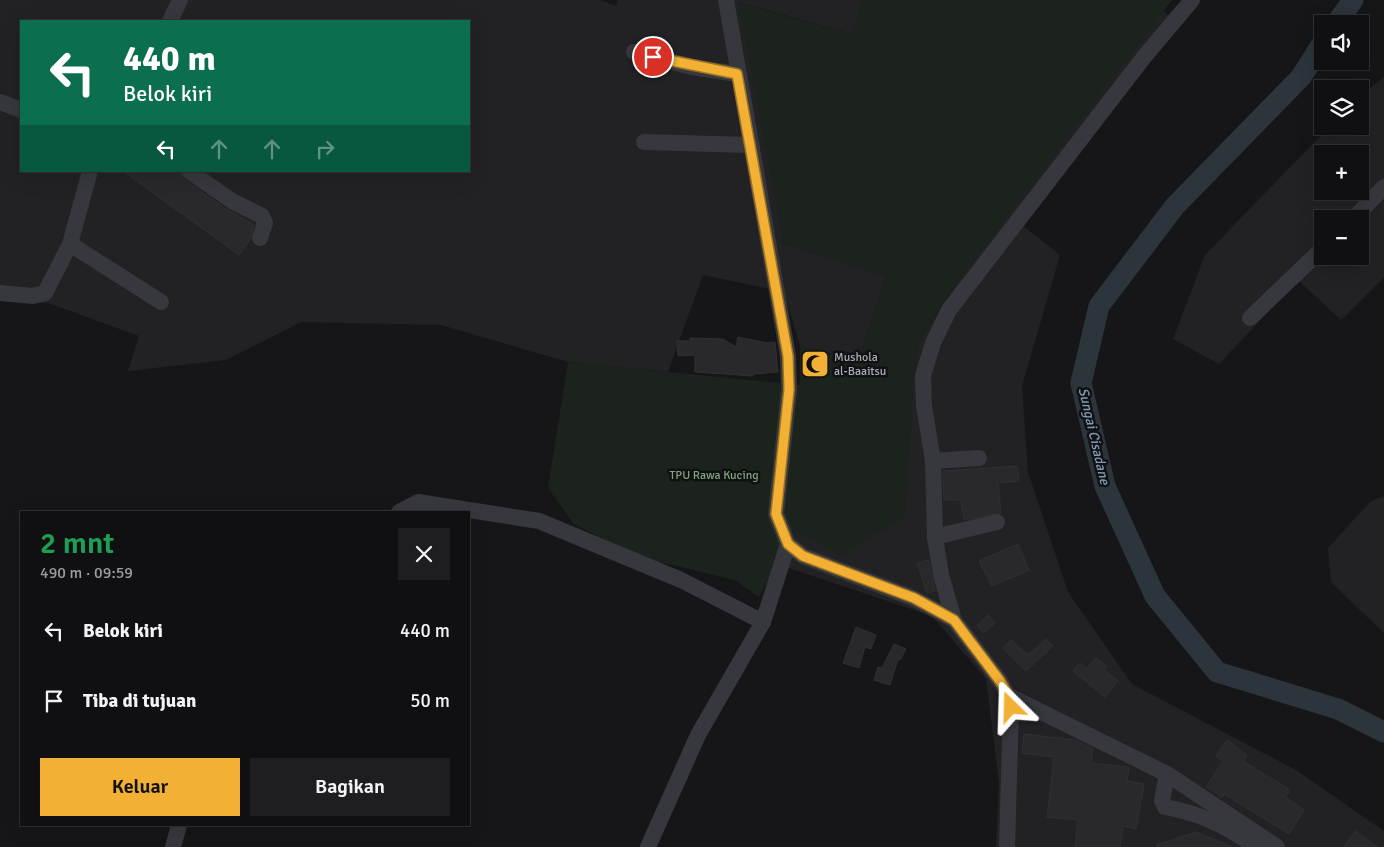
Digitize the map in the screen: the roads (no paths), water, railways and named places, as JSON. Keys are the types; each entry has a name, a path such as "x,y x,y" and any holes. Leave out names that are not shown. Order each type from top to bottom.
{"street":[{"path":"170,20 180,0"},
{"path":"726,0 737,74 788,356 789,390 776,514 788,544 803,556 914,598 954,620"},
{"path":"1007,847 1011,707 1009,696 954,620 941,575 936,537 933,461 924,406 923,376 933,343 949,310 1144,57 1192,0"},
{"path":"634,52 737,74"},
{"path":"0,102 20,110"},
{"path":"644,142 750,145"},
{"path":"0,293 33,296 45,292 70,244 90,172"},
{"path":"190,172 232,201 262,216 265,223 260,238"},
{"path":"1362,210 1384,187"},
{"path":"70,244 161,302"},
{"path":"1250,318 1314,256"},
{"path":"933,461 979,458"},
{"path":"402,511 418,502 539,521 681,580 763,622"},
{"path":"936,537 997,522"},
{"path":"648,847 698,735 763,622 788,544"},
{"path":"1009,696 1167,774 1277,847"},
{"path":"1167,774 1162,801 1164,807 1193,812 1226,826 1256,847"},
{"path":"173,847 179,826"}],"waterway":[{"name":"Sungai Cisadane","path":"1342,15 1353,0"},
{"name":"Sungai Cisadane","path":"1314,57 1301,77 1175,206 1099,306 1081,383 1105,486 1155,596 1217,672 1338,709 1384,732"}],"place":[{"name":"Mushola al-Baaitsu","path":"815,364"}],"park label":[{"name":"TPU Rawa Kucing","path":"714,475"}]}
